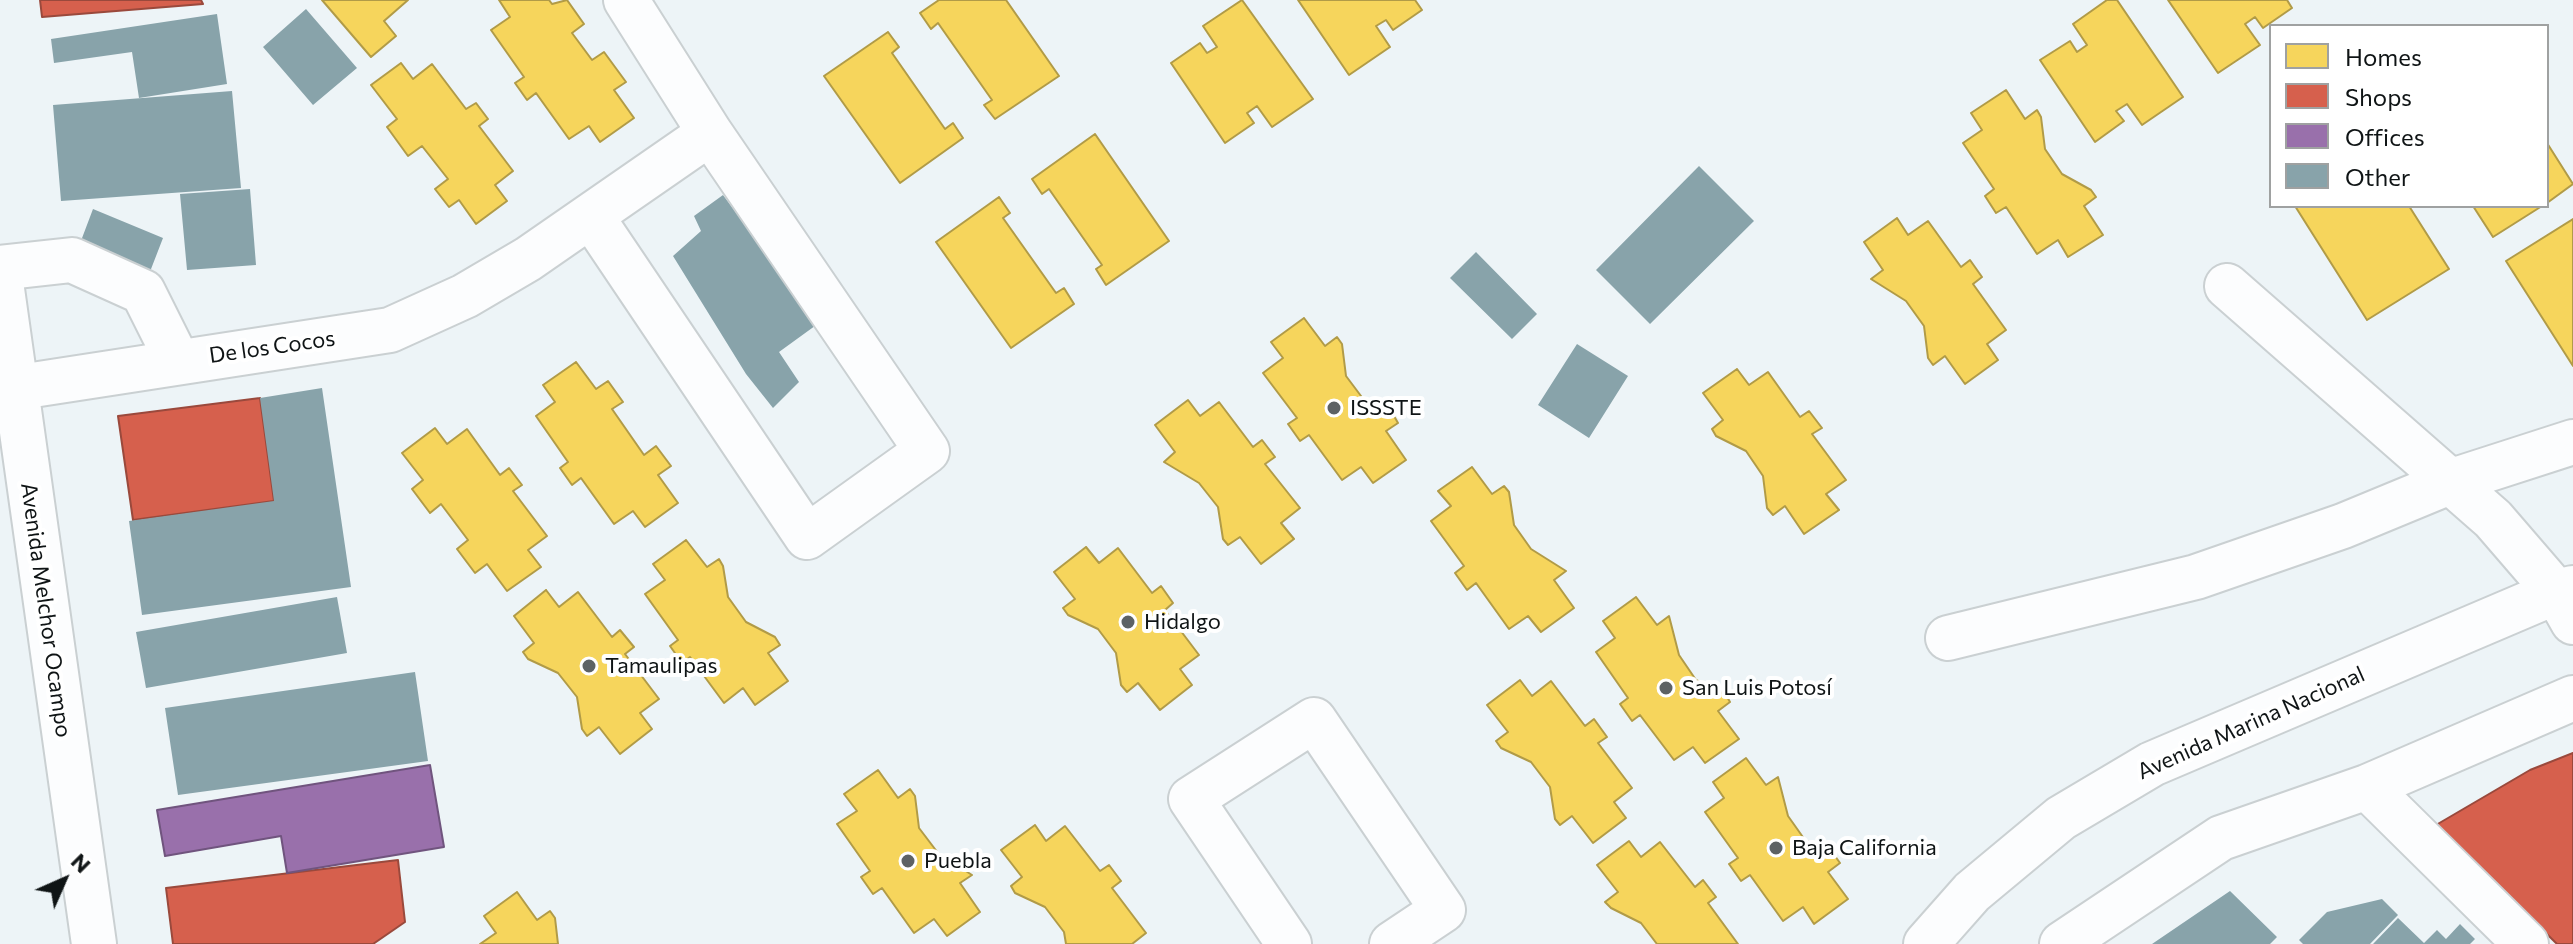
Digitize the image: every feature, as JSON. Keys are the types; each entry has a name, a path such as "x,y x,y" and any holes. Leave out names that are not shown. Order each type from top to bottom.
{"street":[{"path":"591,216 807,537 927,451 710,133 626,0"},
{"name":"De los Cocos","path":"7,389 177,360 390,330 465,296 528,259 710,133"},
{"path":"0,268 72,260 143,292 177,360"},
{"name":"Avenida Melchor Ocampo","path":"0,275 7,389 94,944"},
{"path":"2227,286 2452,481 2493,519 2567,601"},
{"path":"1948,638 2196,577 2343,526 2452,481 2573,442"},
{"name":"Avenida Marina Nacional","path":"1926,944 1972,892 2061,818 2152,764 2567,601"},
{"path":"2062,944 2221,838 2367,787 2573,698"},
{"path":"1289,944 1191,799 1314,720 1443,910 1392,944"},
{"path":"2367,787 2526,944"}],"building: Homes":[{"path":"322,0 408,0 384,21 396,36 371,57"},
{"path":"499,0 549,0 552,4 567,0 584,24 572,33 592,60 604,52 626,82 614,90 634,118 600,142 589,126 569,139 536,93 527,100 515,83 524,77 491,30 510,17"},
{"path":"939,0 1006,0 1059,76 995,119 984,105 992,100 938,23 931,29 920,13"},
{"path":"1242,0 1313,99 1272,127 1257,106 1247,113 1254,123 1225,143 1171,63 1200,43 1207,53 1217,47 1203,26"},
{"path":"1298,0 1415,0 1422,10 1393,30 1386,20 1376,26 1390,47 1349,75"},
{"path":"2107,0 2117,0 2183,97 2142,125 2127,104 2116,111 2124,121 2095,142 2040,60 2070,41 2077,52 2087,45 2073,24"},
{"path":"2168,0 2287,0 2292,8 2263,28 2255,17 2245,24 2260,45 2218,73"},
{"path":"888,32 899,47 892,53 945,129 953,123 963,138 900,183 824,76"},
{"path":"401,63 413,79 432,64 466,109 476,103 488,119 479,126 513,171 495,185 507,201 476,224 459,200 449,207 435,189 448,179 422,146 408,156 387,127 397,119 371,85"},
{"path":"2006,90 2025,119 2037,110 2041,117 2045,149 2062,174 2091,190 2096,197 2084,206 2103,235 2068,257 2058,240 2037,254 2006,207 1996,213 1985,196 1994,189 1963,143 1982,130 1971,113"},
{"path":"1095,134 1169,241 1106,285 1096,269 1102,265 1049,189 1042,194 1032,179"},
{"path":"2549,146 2573,184 2549,202"},
{"path":"999,197 1010,213 1003,218 1056,293 1064,288 1074,304 1011,348 936,242"},
{"path":"2296,208 2410,208 2449,269 2367,320"},
{"path":"2474,208 2539,208 2493,237"},
{"path":"1897,218 1908,235 1928,221 1961,267 1970,260 1982,277 1973,284 2006,330 1987,344 1998,360 1965,384 1945,356 1933,365 1928,358 1924,326 1906,301 1871,279 1883,270 1864,242"},
{"path":"2573,219 2573,366 2506,261"},
{"name":"ISSSTE","path":"1304,318 1325,346 1337,337 1342,344 1346,376 1364,400 1394,416 1398,423 1386,431 1406,460 1373,483 1361,467 1342,480 1309,435 1300,441 1288,424 1297,418 1263,373 1283,358 1271,342"},
{"path":"576,362 596,389 608,381 623,402 612,409 644,455 656,446 671,466 658,475 678,503 645,527 633,511 614,524 581,478 572,485 560,468 568,462 536,416 555,402 543,385"},
{"path":"1737,369 1749,385 1768,372 1800,417 1809,411 1822,428 1812,434 1846,480 1826,494 1839,510 1804,534 1785,506 1773,515 1767,508 1763,476 1746,451 1716,436 1712,429 1723,420 1703,393"},
{"path":"1188,400 1200,416 1219,402 1253,447 1262,440 1275,457 1265,464 1300,508 1281,523 1294,539 1261,564 1240,537 1228,545 1223,539 1218,507 1199,483 1164,462 1175,452 1155,425"},
{"path":"435,428 447,444 467,429 500,475 509,468 522,485 513,491 547,536 528,550 541,567 507,591 487,564 475,573 457,549 468,540 441,504 430,513 412,489 423,480 402,453"},
{"path":"1472,467 1492,494 1504,486 1509,492 1514,525 1531,549 1566,571 1554,580 1574,608 1541,632 1528,616 1509,629 1476,583 1467,590 1455,573 1464,566 1431,521 1451,506 1438,491"},
{"path":"686,540 707,567 719,559 728,597 746,622 775,637 780,645 768,653 788,681 755,705 743,688 724,703 690,657 682,663 670,646 678,640 645,594 665,580 653,564"},
{"name":"Hidalgo","path":"1086,547 1099,563 1118,548 1152,593 1161,586 1173,603 1165,610 1199,655 1180,669 1192,685 1160,710 1138,683 1127,692 1121,685 1116,653 1098,629 1068,615 1063,608 1075,599 1054,572"},
{"name":"Tamaulipas","path":"546,590 559,607 578,592 612,637 620,630 634,647 625,654 659,699 640,713 652,729 620,754 599,727 587,736 582,729 577,697 558,673 528,659 523,652 534,643 514,616"},
{"name":"San Luis Potosí","path":"1636,597 1657,625 1669,616 1679,655 1696,680 1726,695 1730,702 1718,711 1739,739 1705,763 1693,747 1674,760 1640,715 1632,721 1620,704 1628,698 1596,652 1615,638 1603,621"},
{"path":"1520,680 1532,696 1551,681 1585,726 1594,719 1607,737 1598,743 1632,788 1614,802 1626,818 1593,843 1572,816 1560,825 1555,819 1550,787 1531,762 1501,748 1496,741 1508,732 1487,705"},
{"name":"Baja California","path":"1746,758 1766,785 1778,777 1788,816 1805,840 1835,856 1840,863 1828,872 1848,899 1814,924 1803,907 1783,921 1750,875 1741,881 1729,864 1738,858 1705,812 1724,798 1713,782"},
{"name":"Puebla","path":"878,770 898,798 910,789 915,796 919,828 938,853 972,875 960,883 980,912 947,936 934,919 914,933 882,888 873,894 861,877 870,871 837,824 857,811 844,794"},
{"path":"1035,825 1046,841 1065,826 1100,871 1109,865 1121,881 1112,888 1146,933 1132,944 1066,944 1064,932 1045,907 1015,893 1011,886 1022,877 1001,850"},
{"path":"1629,841 1641,857 1660,842 1695,887 1703,880 1716,897 1708,903 1738,944 1657,944 1641,923 1611,908 1605,902 1618,892 1597,865"},
{"path":"517,892 537,920 550,911 555,918 558,944 480,944 496,933 484,916"}],"building: Shops":[{"path":"40,0 201,0 203,4 42,17"},
{"path":"260,398 274,501 133,520 118,416"},
{"path":"2573,753 2573,944 2557,944 2436,825 2530,770"},
{"path":"398,860 405,922 373,944 173,944 166,888"}],"building: Offices":[{"path":"430,765 444,847 287,873 281,836 165,856 157,810"}],"building: Other":[{"path":"306,9 357,68 313,105 263,47"},
{"path":"217,14 227,84 139,98 132,52 54,63 51,39"},
{"path":"232,91 241,188 61,201 53,105"},
{"path":"1699,166 1754,221 1650,324 1596,270"},
{"path":"250,189 256,265 187,270 180,194"},
{"path":"723,195 819,323 779,352 799,382 773,408 746,374 673,256 701,231 694,216"},
{"path":"93,209 163,238 146,282 76,254"},
{"path":"1476,252 1537,314 1512,339 1450,278"},
{"path":"1577,344 1628,376 1589,438 1538,405"},
{"path":"322,388 351,587 142,615 129,521 274,501 260,398"},
{"path":"337,597 347,653 146,688 136,632"},
{"path":"415,672 428,761 178,795 165,708"},
{"path":"2230,891 2277,937 2270,944 2152,944"},
{"path":"2382,899 2398,915 2370,944 2303,944 2299,940 2327,912"},
{"path":"2398,918 2424,943 2437,930 2446,939 2460,924 2475,939 2470,944 2373,944"}],"place":[{"name":"ISSSTE","path":"1334,408"},
{"name":"Hidalgo","path":"1128,622"},
{"name":"Tamaulipas","path":"589,666"},
{"name":"San Luis Potosí","path":"1666,688"},
{"name":"Baja California","path":"1776,848"},
{"name":"Puebla","path":"908,861"}]}
